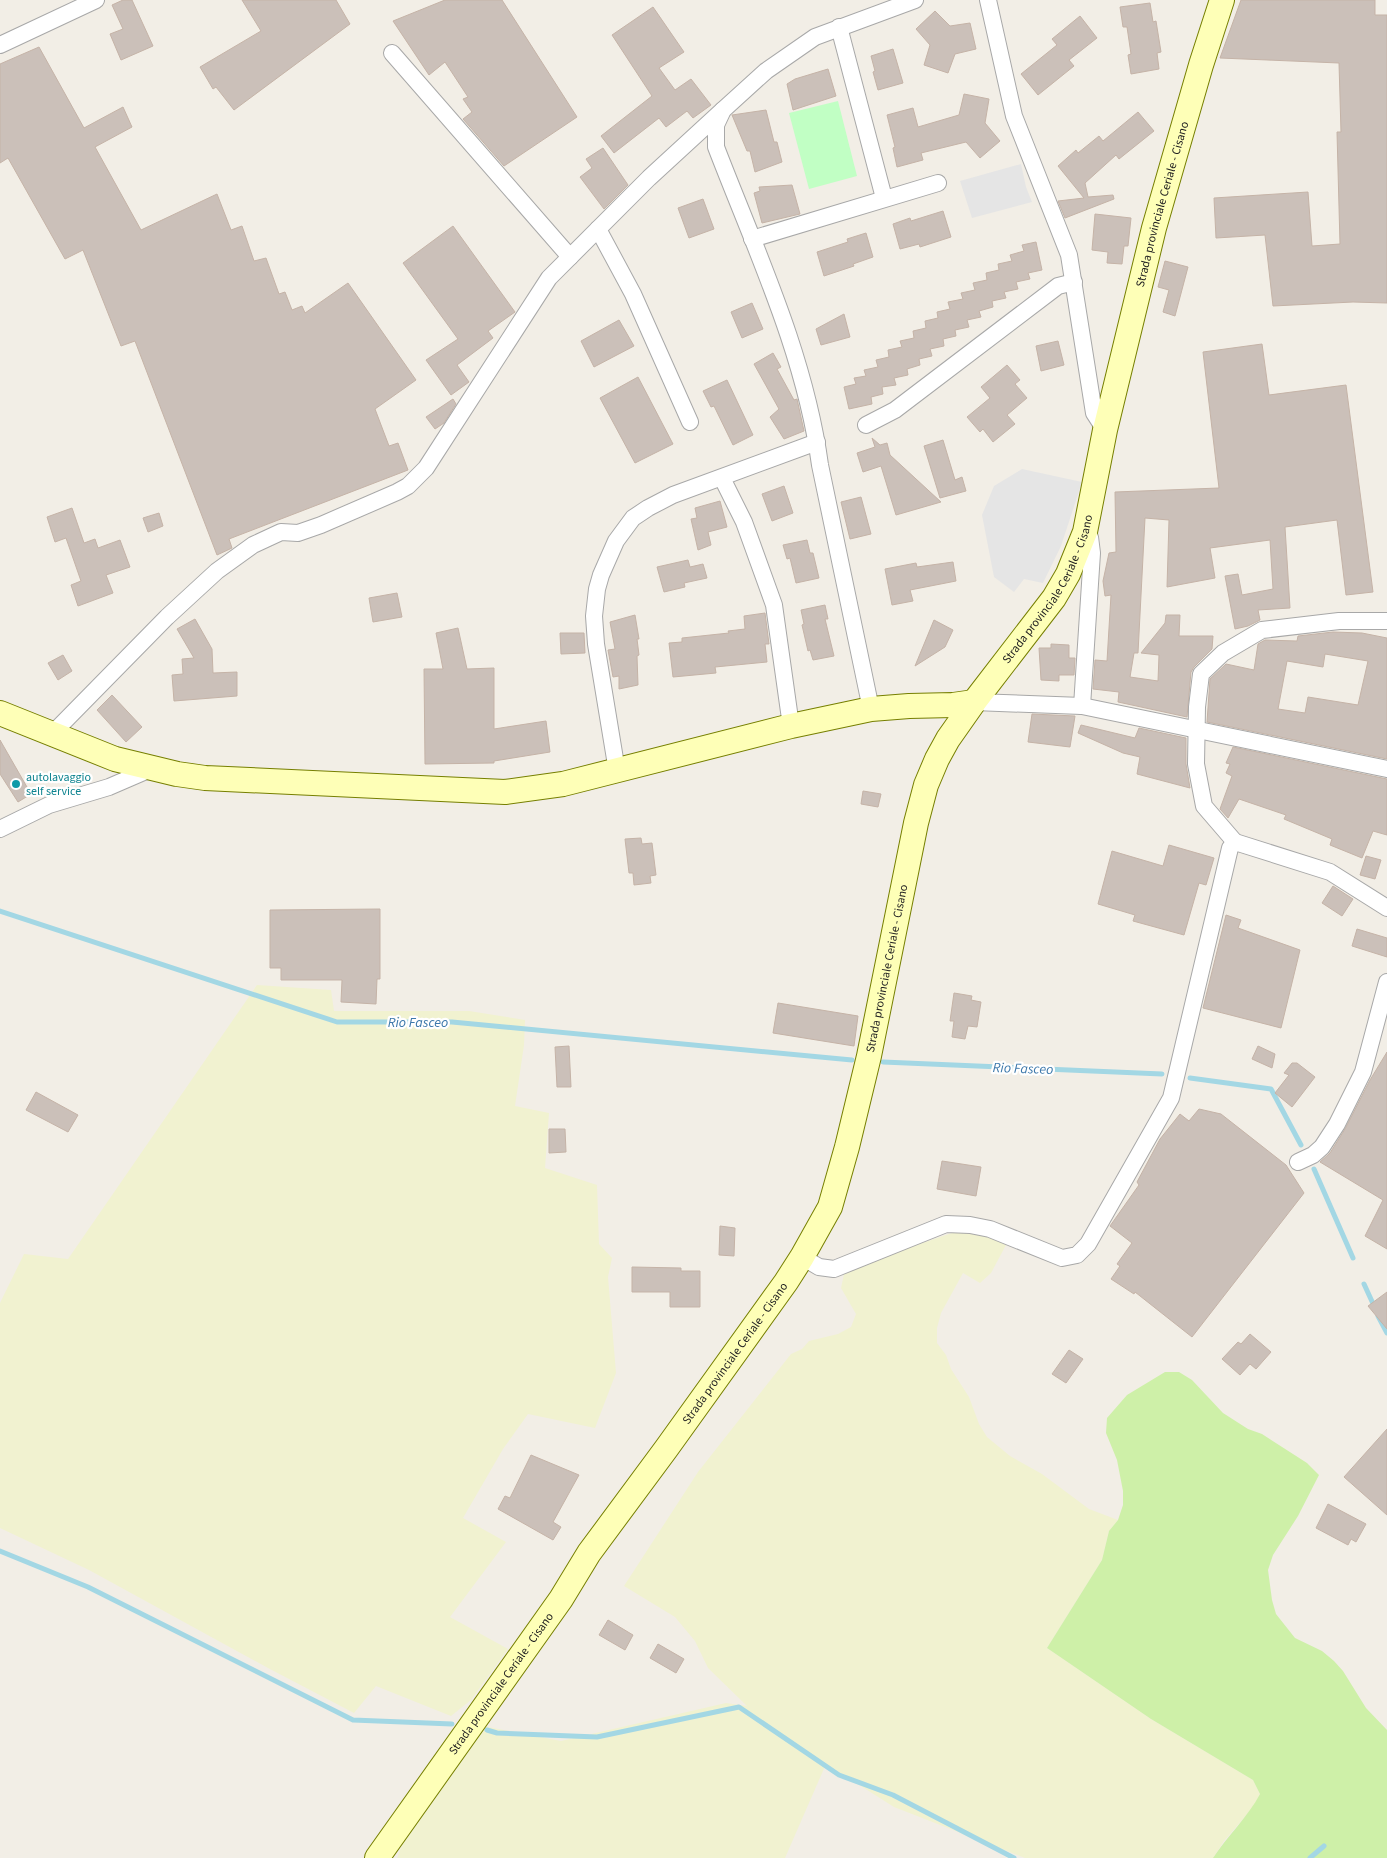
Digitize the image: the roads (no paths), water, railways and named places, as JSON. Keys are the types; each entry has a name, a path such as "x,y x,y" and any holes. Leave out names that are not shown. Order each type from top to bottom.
{"main road":[{"name":"Strada provinciale Ceriale - Cisano","path":"377,1858 562,1598 589,1553 666,1449 802,1257 830,1207 869,1056 916,823 926,785 948,739 1054,598 1068,574 1085,532 1105,430 1154,228 1201,64 1222,0"},
{"path":"0,713 115,760 177,774 205,778 505,792 564,784 791,726 870,709 953,705 974,702"}],"street":[{"path":"0,44 96,0"},
{"path":"52,734 167,617 217,571 253,545 282,532 298,533 322,525 408,486 426,468 545,285 570,257 649,178 766,71 815,37 915,0"},
{"path":"988,0 1014,116 1068,254 1094,413 1105,430"},
{"path":"839,27 884,198"},
{"path":"392,53 570,257"},
{"path":"723,110 716,125 716,147 790,340 814,427 820,465 870,709"},
{"path":"752,239 938,183"},
{"path":"598,229 633,294 690,422"},
{"path":"866,425 895,410 1058,286 1074,282"},
{"path":"617,771 596,644 594,616 597,589 601,575 616,542 633,518 673,495 817,442"},
{"path":"722,478 744,522 774,605 791,726"},
{"path":"1082,706 1092,553 1090,537 1085,532"},
{"path":"1387,621 1339,621 1262,630 1223,653 1202,674 1197,707 1196,764 1204,806 1235,842 1330,872 1387,908"},
{"path":"974,702 1082,706 1387,769"},
{"path":"0,830 49,805 109,787 153,768"},
{"path":"802,1257 819,1267 834,1269 946,1224 970,1225 990,1229 1062,1258 1077,1256 1083,1251 1171,1098 1230,848 1235,842"},
{"path":"1298,1162 1322,1147 1337,1124 1363,1072 1387,982"}],"waterway":[{"name":"Rio Fasceo","path":"0,911 337,1022 452,1022 852,1060"},
{"name":"Rio Fasceo","path":"883,1062 1162,1074"},
{"name":"Rio Fasceo","path":"1190,1078 1271,1089 1301,1145"},
{"name":"Rio Fasceo","path":"1314,1169 1353,1258"},
{"name":"Rio Fasceo","path":"1364,1284 1375,1308"},
{"name":"Rio Fasceo","path":"1378,1316 1387,1333"},
{"path":"0,1551 88,1587 353,1720 452,1724"},
{"path":"487,1730 497,1733 597,1737 739,1707 839,1775 893,1795 1014,1858"},
{"path":"1310,1858 1324,1846"}],"place":[{"name":"autolavaggio self service","path":"16,784"}]}
